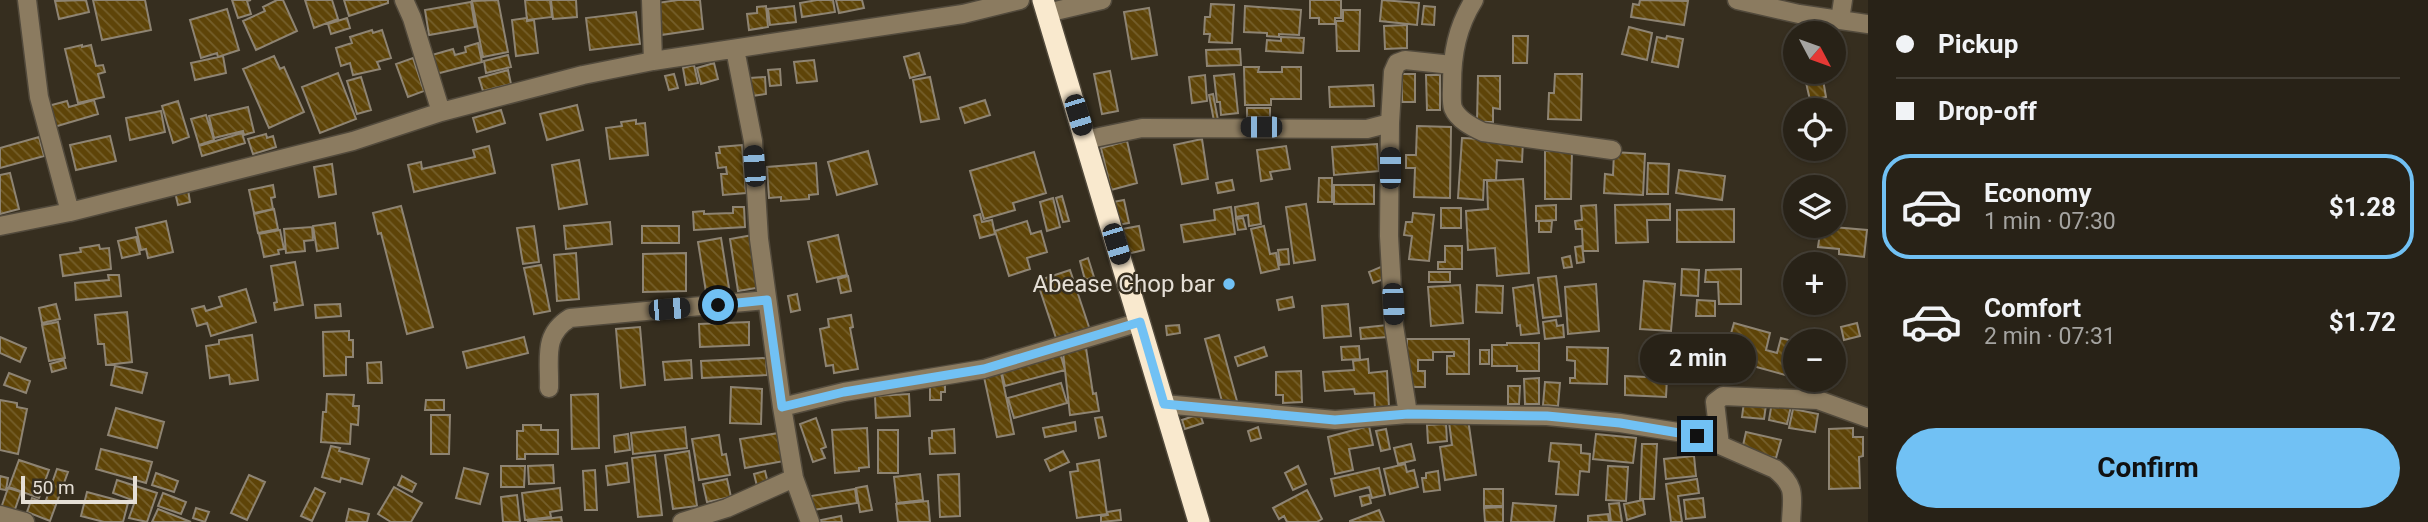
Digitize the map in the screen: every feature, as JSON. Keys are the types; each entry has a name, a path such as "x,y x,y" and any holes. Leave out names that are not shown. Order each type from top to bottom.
{"highway":[{"path":"1045,7 1199,522"}],"street":[{"path":"27,0 39,97 70,212"},
{"path":"404,0 441,112"},
{"path":"651,0 653,61"},
{"path":"0,226 70,212 353,141 441,112 583,75 653,61 963,14 1020,0"},
{"path":"1045,7 1102,0"},
{"path":"1474,0 1456,37 1452,65 1453,107 1469,126 1483,132 1612,150"},
{"path":"1737,0 1800,15 1868,24"},
{"path":"1840,20 1843,0"},
{"path":"735,49 753,141 759,239 782,407 794,478 810,522"},
{"path":"1408,414 1394,326 1389,236 1393,72 1397,63 1405,60 1452,65"},
{"path":"1085,141 1142,128 1367,129 1390,123"},
{"path":"549,388 551,337 557,326 570,318 767,300"},
{"path":"782,407 844,392 984,369 1140,322"},
{"path":"1720,445 1715,402 1723,396 1818,400 1868,418"},
{"path":"1164,404 1335,420 1408,414 1547,416 1620,423 1697,436 1775,469 1784,477 1793,488 1791,522"},
{"path":"682,522 727,508 794,478"},
{"path":"0,515 24,522"}],"building":[{"path":"86,0 89,12 59,19 55,1"},
{"path":"93,0 145,0 151,30 102,40"},
{"path":"232,0 251,0 247,1 251,14 238,18"},
{"path":"283,0 297,31 256,50 243,21 265,11 263,7"},
{"path":"305,0 332,0 338,19 314,28"},
{"path":"344,0 388,0 388,3 349,16"},
{"path":"498,0 508,52 483,57 472,1"},
{"path":"525,0 550,0 552,17 527,20"},
{"path":"551,0 576,0 577,17 553,19"},
{"path":"700,0 703,29 661,35 657,3"},
{"path":"833,0 835,12 802,17 800,3"},
{"path":"836,0 862,0 864,8 839,13"},
{"path":"1310,0 1341,0 1341,18 1335,18 1335,24 1319,24 1319,18 1310,18"},
{"path":"1382,0 1419,3 1417,25 1380,21"},
{"path":"1640,0 1688,1 1684,25 1631,17 1633,4 1639,5"},
{"path":"471,2 475,27 429,35 425,10"},
{"path":"1211,4 1234,5 1232,43 1209,42 1210,34 1204,34 1205,17 1210,17"},
{"path":"766,6 768,27 749,30 747,14 757,13 757,7"},
{"path":"794,6 796,22 770,25 768,9"},
{"path":"1245,6 1301,10 1299,35 1279,34 1279,37 1267,36 1267,33 1244,32"},
{"path":"1424,6 1435,7 1434,25 1422,24"},
{"path":"1149,8 1157,55 1132,59 1124,12"},
{"path":"227,9 239,50 218,57 217,53 201,58 190,20"},
{"path":"1343,10 1360,10 1359,51 1337,51 1336,21 1343,21"},
{"path":"636,12 640,44 590,50 586,18"},
{"path":"347,18 350,28 331,34 328,24"},
{"path":"527,18 527,21 534,20 538,53 516,56 512,20"},
{"path":"1407,25 1407,48 1385,49 1384,26"},
{"path":"1629,27 1652,33 1647,60 1622,54"},
{"path":"372,30 373,33 382,30 391,58 377,62 380,69 353,75 350,63 341,66 336,48 352,43 350,37"},
{"path":"1513,36 1528,36 1527,63 1513,63"},
{"path":"1667,36 1683,39 1678,67 1652,62 1657,37 1666,39"},
{"path":"1281,37 1304,38 1303,53 1266,51 1267,40 1281,41"},
{"path":"478,43 482,62 436,74 432,55 453,49 455,55 466,52 465,47"},
{"path":"91,45 96,66 103,65 105,72 98,74 104,97 78,103 65,49"},
{"path":"1240,49 1241,65 1207,66 1206,50"},
{"path":"919,53 925,74 910,78 904,57"},
{"path":"508,55 511,67 486,73 484,61"},
{"path":"223,56 226,73 195,80 191,63"},
{"path":"274,56 280,69 284,67 304,112 269,128 243,69"},
{"path":"413,58 424,91 408,97 396,64"},
{"path":"814,60 817,81 797,83 794,62"},
{"path":"714,63 718,79 701,84 697,68"},
{"path":"694,65 698,83 686,85 683,68"},
{"path":"1244,67 1259,67 1258,72 1282,72 1282,67 1301,67 1301,99 1271,99 1271,105 1245,105"},
{"path":"780,69 781,85 770,86 768,70"},
{"path":"508,70 511,84 483,91 479,78"},
{"path":"1110,71 1118,111 1102,114 1094,74"},
{"path":"338,73 356,119 320,133 302,87"},
{"path":"674,74 678,88 669,90 665,76"},
{"path":"1234,74 1238,113 1221,115 1214,76"},
{"path":"1402,74 1415,74 1415,102 1402,102"},
{"path":"1555,74 1582,74 1581,120 1548,119 1549,93 1554,93"},
{"path":"1205,75 1207,101 1192,103 1189,77"},
{"path":"1426,75 1440,75 1440,110 1427,110"},
{"path":"1478,76 1500,76 1500,109 1493,108 1493,122 1477,122"},
{"path":"361,77 371,110 357,114 347,81"},
{"path":"765,77 766,94 752,96 750,78"},
{"path":"930,77 939,119 921,122 913,80"},
{"path":"1806,84 1824,84 1826,97 1810,98"},
{"path":"1373,85 1374,106 1330,107 1329,87"},
{"path":"1213,94 1218,120 1214,121 1209,95"},
{"path":"94,100 98,114 54,127 48,106 67,101 69,107"},
{"path":"985,100 990,115 965,123 960,108"},
{"path":"178,101 189,137 173,143 162,106"},
{"path":"577,105 583,130 547,140 540,114"},
{"path":"248,107 254,132 244,135 243,131 214,138 209,116"},
{"path":"1247,108 1270,108 1270,117 1247,117"},
{"path":"501,110 505,123 477,132 473,118"},
{"path":"161,111 165,132 130,140 126,118"},
{"path":"206,115 214,140 199,145 191,119"},
{"path":"636,120 636,124 645,123 648,155 610,159 606,128 622,126 621,122"},
{"path":"1417,126 1451,127 1450,198 1414,197 1415,168 1406,168 1406,155 1416,155"},
{"path":"242,133 245,143 202,156 199,146"},
{"path":"266,134 267,138 273,136 276,147 253,154 248,139"},
{"path":"110,136 116,161 76,170 70,145"},
{"path":"39,137 44,156 0,168 0,148"},
{"path":"1462,138 1523,141 1522,162 1497,160 1496,180 1484,180 1483,200 1458,198"},
{"path":"1202,139 1208,179 1182,184 1174,145"},
{"path":"1127,141 1137,183 1111,190 1101,148"},
{"path":"1377,144 1379,171 1334,175 1332,147"},
{"path":"742,145 746,193 723,195 721,174 727,174 726,167 718,168 716,153 720,153 719,147"},
{"path":"489,146 495,173 414,192 408,165 421,162 422,169 475,157 473,150"},
{"path":"1286,146 1290,169 1270,172 1272,179 1261,181 1257,150"},
{"path":"1572,150 1571,199 1545,199 1545,151"},
{"path":"868,151 877,184 837,195 828,162"},
{"path":"1034,152 1046,193 1013,203 1015,210 984,219 970,171"},
{"path":"1614,152 1645,154 1643,195 1604,193 1605,174 1613,175"},
{"path":"579,160 587,204 559,209 552,165"},
{"path":"816,163 818,194 809,195 809,199 781,201 781,197 769,198 767,167"},
{"path":"1648,163 1669,164 1668,194 1647,194"},
{"path":"332,164 336,194 319,197 314,167"},
{"path":"1679,170 1725,176 1722,200 1676,193"},
{"path":"10,173 19,209 0,214 0,175"},
{"path":"1319,178 1332,178 1332,202 1318,202"},
{"path":"1523,179 1529,273 1497,276 1495,248 1468,250 1466,211 1488,209 1487,181"},
{"path":"1232,180 1234,190 1218,193 1216,183"},
{"path":"273,185 273,209 254,213 249,190"},
{"path":"1334,185 1374,185 1374,204 1334,204"},
{"path":"188,190 190,202 178,205 175,192"},
{"path":"1062,196 1069,221 1063,222 1056,198"},
{"path":"1053,198 1060,227 1047,231 1040,202"},
{"path":"1124,200 1129,223 1117,225 1113,202"},
{"path":"1258,203 1261,224 1249,226 1248,215 1236,217 1235,207"},
{"path":"1306,204 1315,260 1294,263 1286,207"},
{"path":"1670,204 1670,220 1647,220 1648,242 1616,243 1615,205"},
{"path":"1556,205 1556,220 1536,221 1536,206"},
{"path":"1596,205 1598,251 1583,251 1582,229 1576,229 1575,221 1582,220 1581,206"},
{"path":"401,206 433,327 407,334 381,233 378,234 373,213"},
{"path":"733,207 744,207 745,227 694,230 693,212 733,213"},
{"path":"1231,207 1235,234 1184,242 1181,225 1215,220 1214,210"},
{"path":"1441,208 1461,208 1461,228 1441,228"},
{"path":"274,209 278,229 258,233 254,214"},
{"path":"1734,209 1734,242 1677,242 1677,210"},
{"path":"1413,213 1434,215 1429,261 1409,259 1412,236 1404,235 1406,222 1412,222"},
{"path":"980,214 982,222 992,220 995,234 980,238 974,216"},
{"path":"1243,218 1246,229 1238,230 1236,219"},
{"path":"166,221 173,252 148,258 146,249 141,250 136,228"},
{"path":"1027,221 1031,234 1041,231 1047,252 1027,258 1030,269 1009,276 995,231"},
{"path":"1539,221 1552,221 1551,232 1539,232"},
{"path":"610,222 612,244 566,249 564,226"},
{"path":"335,223 338,248 317,251 313,226"},
{"path":"534,226 539,262 523,264 517,228"},
{"path":"642,226 679,226 679,243 642,243"},
{"path":"1139,226 1144,250 1127,254 1122,229"},
{"path":"1264,226 1270,254 1276,253 1279,269 1261,273 1251,229"},
{"path":"312,227 313,240 304,241 305,251 286,253 284,229"},
{"path":"1846,228 1867,230 1864,257 1846,255 1846,252 1839,252 1839,249 1818,247 1819,238 1846,238"},
{"path":"280,230 284,249 278,250 279,254 264,257 259,234"},
{"path":"753,235 762,287 738,291 730,239"},
{"path":"838,235 847,275 817,282 808,242"},
{"path":"136,237 140,254 122,258 118,241"},
{"path":"721,238 729,288 706,292 698,242"},
{"path":"99,245 100,249 109,248 111,269 63,276 60,255 81,252 80,248"},
{"path":"1445,246 1462,246 1462,269 1438,269 1438,262 1445,262"},
{"path":"1582,246 1584,262 1577,263 1575,247"},
{"path":"1288,249 1289,264 1280,265 1278,250"},
{"path":"576,253 579,299 557,301 554,255"},
{"path":"686,253 686,291 643,292 643,254"},
{"path":"1570,256 1572,267 1564,268 1562,258"},
{"path":"1088,258 1094,277 1085,280 1080,261"},
{"path":"295,262 303,305 275,310 274,303 277,302 271,266"},
{"path":"541,265 550,311 534,314 524,268"},
{"path":"1383,266 1387,278 1373,283 1369,272"},
{"path":"1682,269 1699,270 1698,296 1681,295"},
{"path":"1741,269 1741,304 1719,304 1718,282 1705,282 1706,270"},
{"path":"1070,270 1090,330 1057,341 1037,281"},
{"path":"1429,272 1450,272 1450,282 1429,282"},
{"path":"108,275 119,275 121,296 76,300 75,283 109,280"},
{"path":"848,276 851,291 841,293 838,279"},
{"path":"1556,276 1561,316 1543,318 1538,278"},
{"path":"1644,281 1675,284 1671,331 1640,329"},
{"path":"1596,284 1599,331 1568,334 1565,287"},
{"path":"1460,285 1463,323 1431,326 1428,287"},
{"path":"1477,285 1503,286 1502,313 1476,312"},
{"path":"1533,285 1539,333 1521,335 1520,325 1517,326 1513,288"},
{"path":"246,289 256,322 211,336 207,323 197,326 192,309 204,306 206,311 222,306 219,297"},
{"path":"797,294 800,310 791,312 788,296"},
{"path":"1292,297 1294,307 1279,310 1277,300"},
{"path":"1697,300 1715,301 1715,316 1696,316"},
{"path":"56,304 60,319 42,323 39,308"},
{"path":"340,304 341,316 316,318 315,305"},
{"path":"1348,304 1351,336 1324,338 1322,306"},
{"path":"127,312 132,362 106,365 104,344 98,344 95,315"},
{"path":"851,315 853,327 850,328 858,369 834,373 833,365 826,366 820,329 829,327 828,319"},
{"path":"1556,320 1557,326 1563,325 1564,337 1545,339 1543,322"},
{"path":"58,322 65,358 49,361 42,325"},
{"path":"749,322 749,345 700,347 699,324"},
{"path":"1734,323 1770,333 1766,350 1777,353 1783,339 1783,374 1724,358"},
{"path":"1857,323 1860,336 1846,340 1846,329 1841,327"},
{"path":"1179,325 1180,333 1167,335 1166,326"},
{"path":"1387,325 1388,337 1361,339 1360,328"},
{"path":"640,327 645,385 621,388 616,329"},
{"path":"349,331 349,340 353,340 353,357 346,357 346,375 324,376 323,332"},
{"path":"252,335 258,380 230,384 229,375 210,378 206,346 219,344 219,340"},
{"path":"1219,335 1237,401 1223,405 1205,339"},
{"path":"0,337 26,348 20,362 0,353"},
{"path":"524,337 528,353 467,368 463,352"},
{"path":"1407,339 1469,339 1469,374 1447,374 1447,356 1454,356 1454,352 1433,352 1433,360 1418,360 1418,371 1425,371 1425,387 1407,387"},
{"path":"1539,343 1539,371 1517,371 1517,366 1492,366 1492,345"},
{"path":"1359,346 1360,359 1342,360 1341,347"},
{"path":"1264,347 1267,356 1238,366 1235,357"},
{"path":"1567,347 1608,348 1607,384 1570,383 1570,378 1575,378 1575,361 1567,360"},
{"path":"1086,348 1093,394 1096,393 1099,411 1070,415 1063,352"},
{"path":"1480,350 1489,350 1489,364 1480,364"},
{"path":"1060,353 1065,370 1005,386 1001,369"},
{"path":"766,358 767,375 702,378 701,361"},
{"path":"1368,359 1369,373 1387,371 1389,407 1375,408 1374,393 1355,394 1354,389 1325,391 1323,372 1354,370 1353,361"},
{"path":"64,360 66,368 52,372 50,364"},
{"path":"691,360 692,378 665,380 663,362"},
{"path":"381,362 382,383 368,383 367,363"},
{"path":"115,366 147,373 142,393 111,385"},
{"path":"1301,371 1302,402 1283,403 1283,395 1276,395 1276,372"},
{"path":"9,373 30,381 26,393 4,385"},
{"path":"1001,373 1014,434 997,437 984,377"},
{"path":"1625,376 1667,378 1666,397 1625,395"},
{"path":"1539,378 1539,404 1525,404 1524,379"},
{"path":"930,382 945,383 941,400 930,400"},
{"path":"1545,382 1560,383 1558,406 1543,405"},
{"path":"1061,383 1067,403 1014,418 1008,398"},
{"path":"1508,386 1520,386 1519,404 1508,404"},
{"path":"731,387 762,389 761,424 730,423"},
{"path":"327,394 354,395 353,406 359,406 358,425 351,424 350,444 321,442"},
{"path":"598,394 599,448 572,449 571,395"},
{"path":"909,394 910,416 876,418 875,396"},
{"path":"0,400 17,403 17,407 27,409 18,454 0,450"},
{"path":"426,400 444,400 444,410 425,410"},
{"path":"1744,402 1766,405 1764,419 1742,417"},
{"path":"1772,402 1791,406 1787,424 1769,420"},
{"path":"116,408 164,422 157,448 108,435"},
{"path":"1793,409 1818,414 1815,432 1789,428"},
{"path":"1200,414 1203,423 1185,429 1182,420"},
{"path":"431,415 450,415 449,454 431,454"},
{"path":"1102,417 1106,436 1099,438 1095,418"},
{"path":"816,418 826,447 821,449 825,458 813,462 800,424"},
{"path":"1468,419 1476,475 1445,480 1440,447 1452,445 1449,422"},
{"path":"1075,422 1076,431 1045,437 1043,428"},
{"path":"1446,424 1447,441 1428,443 1427,425"},
{"path":"523,425 541,425 541,430 558,430 558,454 525,454 525,459 517,459 517,431 523,431"},
{"path":"1369,426 1373,445 1349,449 1353,470 1335,474 1328,437"},
{"path":"685,427 687,448 633,454 631,433"},
{"path":"1258,427 1261,438 1251,441 1248,431"},
{"path":"867,428 869,467 859,468 859,471 835,473 832,430"},
{"path":"1853,428 1853,437 1863,437 1863,456 1859,457 1860,488 1829,489 1829,429"},
{"path":"954,429 955,453 930,454 929,438 932,438 932,431"},
{"path":"1386,429 1390,449 1381,451 1376,431"},
{"path":"878,430 898,430 898,473 878,473"},
{"path":"1746,432 1781,440 1776,458 1742,450"},
{"path":"779,433 784,461 745,468 740,439"},
{"path":"628,434 630,450 615,452 614,436"},
{"path":"1596,434 1636,438 1633,463 1593,459"},
{"path":"719,435 722,455 726,454 730,475 699,480 692,439"},
{"path":"1551,443 1581,445 1581,453 1590,454 1589,472 1580,471 1578,495 1556,494 1559,462 1549,461"},
{"path":"1411,444 1415,460 1398,464 1394,448"},
{"path":"1642,444 1657,444 1654,499 1640,499"},
{"path":"331,446 340,448 339,451 369,459 362,484 341,478 340,482 322,477"},
{"path":"101,449 152,462 146,483 96,469"},
{"path":"689,451 697,506 673,509 665,455"},
{"path":"1063,451 1069,462 1050,471 1045,460"},
{"path":"655,455 662,515 638,517 632,458"},
{"path":"1694,456 1696,476 1666,479 1664,459"},
{"path":"19,460 49,470 39,498 9,487"},
{"path":"1099,460 1107,514 1077,518 1070,472 1078,471 1077,464"},
{"path":"627,463 629,482 608,485 606,466"},
{"path":"1405,464 1407,472 1414,470 1418,487 1390,494 1384,469"},
{"path":"553,465 554,483 529,484 528,466"},
{"path":"501,466 525,466 524,487 501,487"},
{"path":"1298,466 1306,484 1293,490 1285,473"},
{"path":"1608,466 1628,467 1626,501 1606,500"},
{"path":"464,468 488,474 480,504 456,498"},
{"path":"1379,468 1385,495 1372,498 1369,487 1335,496 1331,479"},
{"path":"57,469 68,472 50,521 27,512 32,498 45,503"},
{"path":"595,470 597,510 585,510 583,471"},
{"path":"765,471 768,483 757,486 754,474"},
{"path":"1438,471 1440,490 1424,492 1422,478 1426,478 1426,473"},
{"path":"156,473 178,481 174,492 152,485"},
{"path":"920,474 923,500 897,503 894,477"},
{"path":"959,474 960,516 940,517 938,475"},
{"path":"249,475 265,482 247,520 231,513"},
{"path":"0,476 8,478 6,490 0,489"},
{"path":"402,476 416,484 412,492 398,485"},
{"path":"727,479 731,497 707,502 703,484"},
{"path":"1697,479 1699,493 1678,496 1682,522 1671,522 1666,484"},
{"path":"117,480 157,493 147,522 129,518 135,501 113,493"},
{"path":"867,486 872,510 860,512 856,488"},
{"path":"394,487 422,503 411,522 391,522 378,514"},
{"path":"8,488 21,492 13,515 0,511"},
{"path":"315,488 325,493 312,521 301,516"},
{"path":"560,488 562,510 550,512 551,517 525,520 522,493"},
{"path":"855,489 857,503 813,510 811,496"},
{"path":"1484,489 1503,489 1503,506 1484,506"},
{"path":"1307,490 1322,519 1317,522 1287,522 1284,516 1279,519 1273,508"},
{"path":"87,492 128,503 123,522 104,522 81,516"},
{"path":"163,493 186,502 181,514 158,506"},
{"path":"517,495 520,522 503,522 501,497"},
{"path":"1369,495 1371,503 1362,506 1360,497"},
{"path":"1703,498 1705,517 1686,519 1684,500"},
{"path":"1643,500 1645,514 1627,520 1624,504"},
{"path":"928,501 930,522 898,522 896,504"},
{"path":"1513,503 1556,506 1554,522 1511,522"},
{"path":"1619,503 1622,522 1611,522 1609,504"},
{"path":"1503,507 1503,522 1485,522 1484,508"},
{"path":"196,508 209,512 205,522 193,518"},
{"path":"158,509 191,522 152,522"},
{"path":"349,509 369,514 367,522 346,522"},
{"path":"1120,510 1121,520 1101,522 1101,516 1108,515 1107,512"},
{"path":"1379,510 1384,522 1350,522 1350,521"},
{"path":"1608,514 1609,522 1588,522 1588,516"},
{"path":"841,516 842,522 816,522 816,521"},
{"path":"561,517 562,522 528,522 528,521"}],"place":[{"name":"Abease Chop bar","path":"1229,284"}],"route":[{"path":"718,305 767,300 782,407 844,392 984,369 1140,322 1164,404 1335,420 1408,414 1547,416 1620,423 1697,436"}]}
